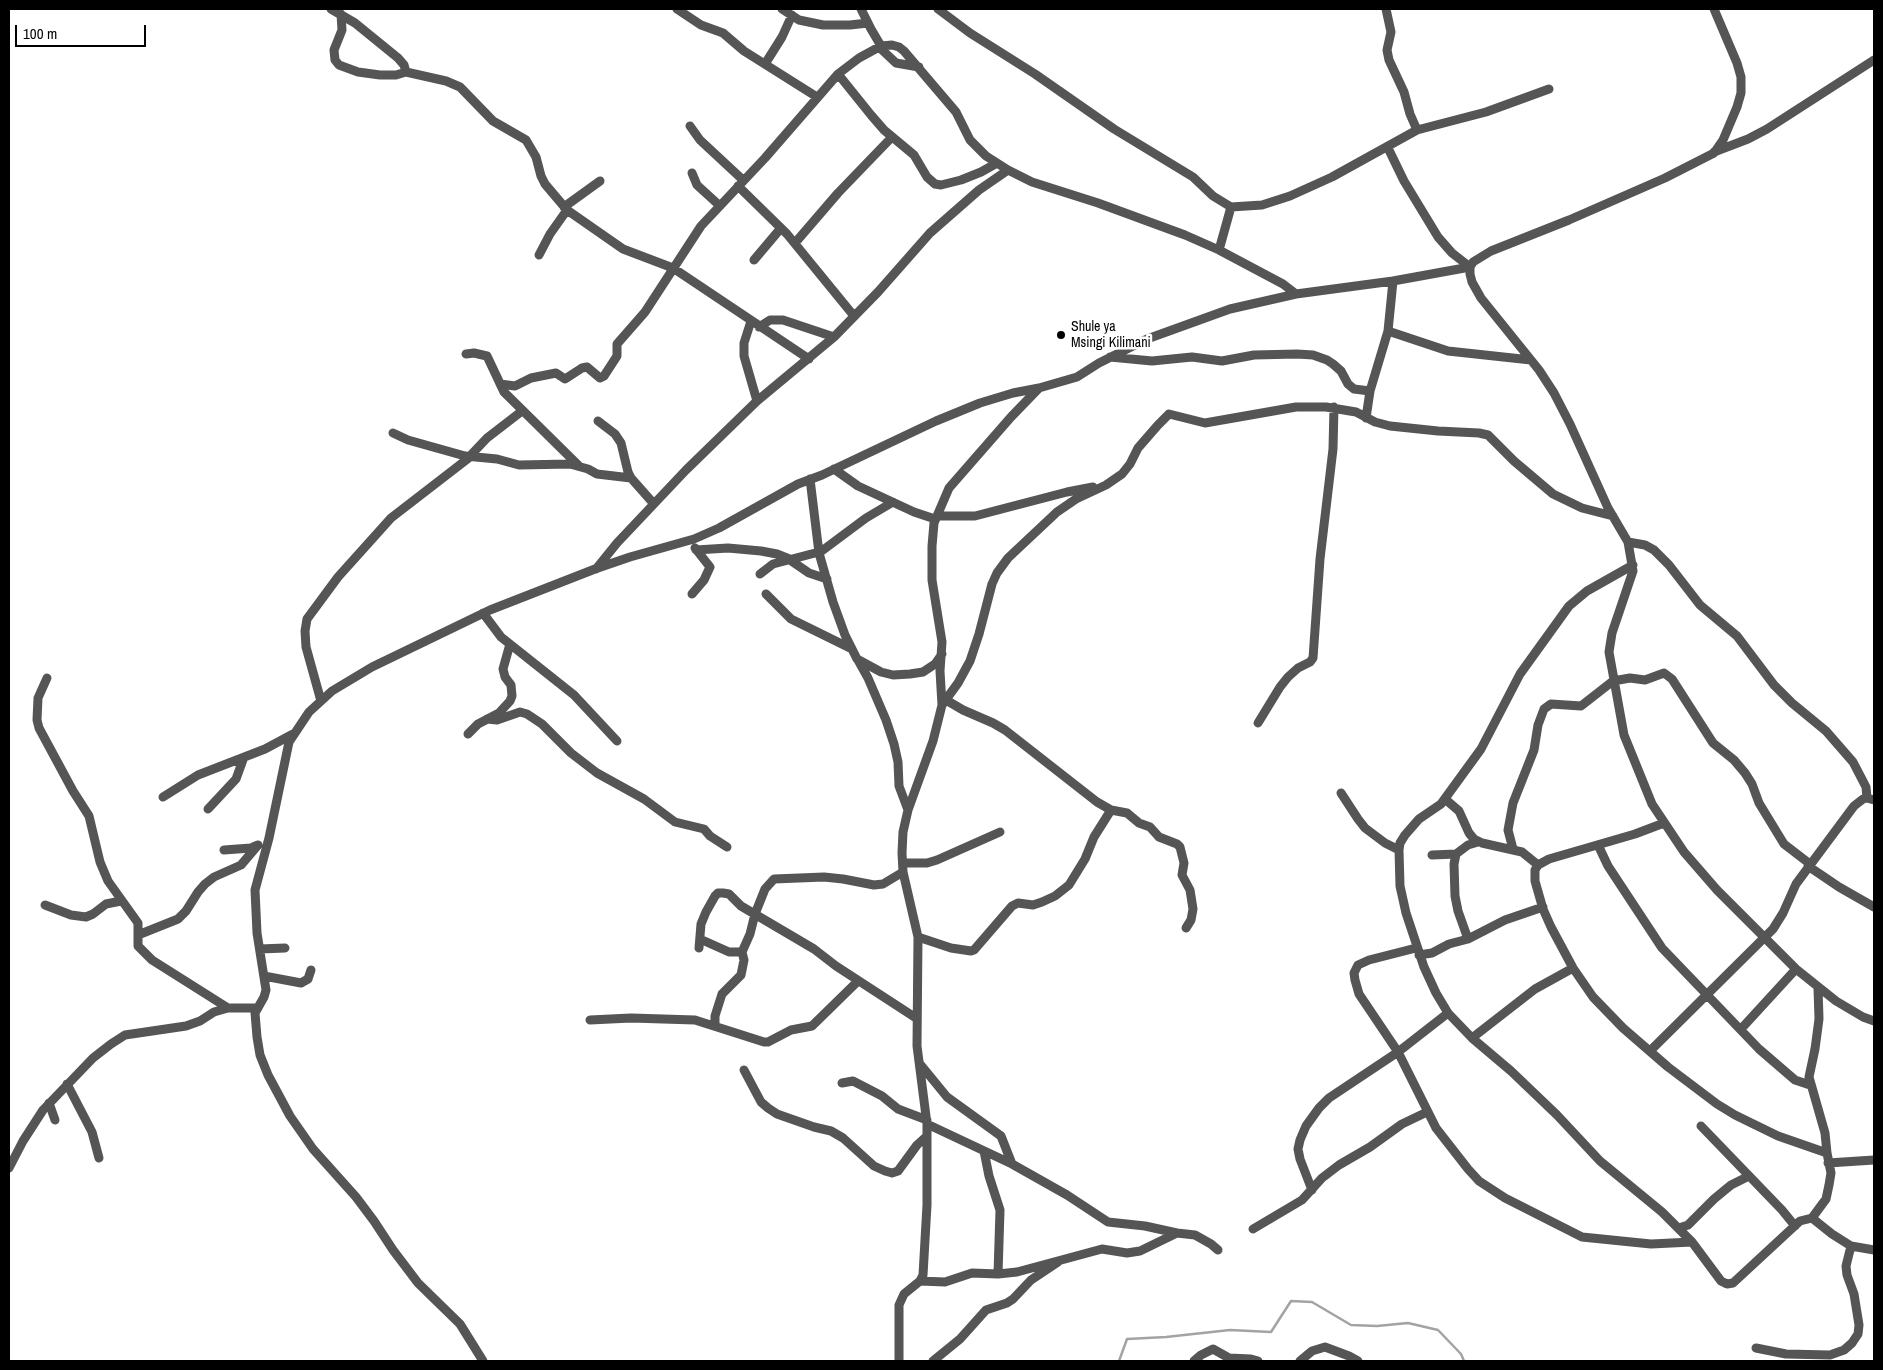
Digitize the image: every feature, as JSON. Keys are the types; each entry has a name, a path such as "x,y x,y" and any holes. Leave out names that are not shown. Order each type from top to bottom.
{"street":[{"path":"331,9 355,23 398,58 404,65 406,72"},
{"path":"677,9 701,25 723,33 744,51 817,97"},
{"path":"782,9 799,20 823,25 868,23"},
{"path":"861,9 880,46 896,62 919,67"},
{"path":"938,9 970,33 1035,74 1114,129 1193,177 1213,196 1231,207 1262,205 1290,196 1317,185 1388,148 1417,130 1486,112 1549,89"},
{"path":"1386,9 1391,30 1388,50 1389,60 1404,92 1417,130"},
{"path":"1714,9 1737,63 1741,77 1741,93 1723,140 1714,153"},
{"path":"341,14 342,30 334,50 335,60 339,65 358,72 380,75 396,75 406,72 446,81 460,87 490,118 510,132 526,140 536,157 540,176 565,208 623,249 673,268 809,359"},
{"path":"765,64 782,37 792,15"},
{"path":"500,384 515,386 531,378 556,372 565,379 582,368 587,368 600,378 604,376 617,356 617,344 645,312 701,226 838,74 880,46 892,45 899,47 919,67 956,112 970,140 996,163 1032,182 1098,203 1185,235 1219,250 1283,284 1296,294"},
{"path":"483,1361 460,1324 418,1282 356,1197 313,1149 290,1116 268,1075 260,1054 255,1013 266,990 254,904 255,890 269,838 289,742 309,712 332,691 372,668 483,613 595,569 630,557 689,541 719,528 798,484 936,421 980,403 1077,378 1110,357 1147,339 1212,314 1296,294 1393,281 1470,267 1476,259 1491,251 1569,220 1665,178 1714,153 1748,140 1825,93 1874,60"},
{"path":"838,74 870,116 914,155 927,177 935,184 961,180 981,172 996,163"},
{"path":"690,126 700,140 795,243 854,316"},
{"path":"795,243 892,137"},
{"path":"1388,148 1404,181 1438,238 1452,253 1470,267 1472,282 1481,298 1531,360 1554,393 1613,516 1628,542 1633,565 1631,580 1610,643 1609,652 1624,735 1648,795 1684,852 1712,884 1764,937 1818,988 1863,1017 1874,1021"},
{"path":"595,569 654,504 757,401 834,338 930,233 979,190 1008,170"},
{"path":"692,173 697,185 720,206"},
{"path":"539,255 565,208 600,181"},
{"path":"1219,250 1231,207"},
{"path":"754,260 781,228"},
{"path":"1366,418 1370,391 1388,331 1393,281"},
{"path":"757,401 744,356 744,343 755,324 770,320 783,320 834,338"},
{"path":"1388,331 1448,351 1531,360"},
{"path":"466,354 474,353 487,356 504,392 579,466"},
{"path":"1110,357 1152,361 1192,357 1222,361 1254,355 1314,355 1333,364 1341,371 1348,384 1354,389 1370,391"},
{"path":"944,703 940,671 942,654 941,631 932,580 932,546 936,517 950,488 1010,417 1039,388"},
{"path":"899,1361 899,1304 904,1294 920,1281 923,1275 928,1136 916,1046 918,937 903,867 903,832 908,810 944,703 958,684 970,660 992,584 997,573 1008,558 1057,512 1076,498 1106,486 1125,471 1138,448 1170,414 1205,423 1296,407 1334,407 1356,412 1376,422 1397,427 1438,432 1475,432 1484,434 1553,494 1582,508 1613,516"},
{"path":"1258,723 1288,677 1313,658 1321,554 1333,449 1334,407"},
{"path":"321,701 306,647 305,631 307,619 338,577 392,518 463,465 487,438 522,411"},
{"path":"598,420 615,434 621,442 631,478 654,504"},
{"path":"393,433 408,440 470,457 497,459 519,465 560,464 579,466 597,474 631,478"},
{"path":"834,469 858,486 893,502 936,517 975,516 1067,492 1106,486"},
{"path":"810,479 819,552 845,635 874,692 889,728 898,762 899,786 908,810"},
{"path":"760,574 773,564 819,552 866,518 893,502"},
{"path":"689,541 710,567 704,580 692,594"},
{"path":"1628,542 1645,545 1654,550 1669,565 1700,605 1738,636 1774,685 1792,703 1826,731 1853,762 1871,799 1863,799 1854,806 1809,865 1796,884 1778,923 1650,1051"},
{"path":"696,550 728,548 777,554 791,560 809,573 827,579"},
{"path":"1633,565 1587,591 1569,606 1520,674 1484,744 1445,799 1436,809 1416,822 1405,835 1399,850 1400,886 1418,951 1436,993 1448,1013 1472,1038 1511,1071 1551,1109 1600,1161 1679,1228 1692,1242 1715,1276 1721,1281 1730,1284 1805,1219 1812,1218 1851,1246 1874,1250"},
{"path":"766,594 791,619 852,650"},
{"path":"483,613 501,637 574,696 617,741"},
{"path":"468,734 478,724 503,710 512,696 511,685 505,677 503,669 510,644"},
{"path":"857,659 881,672 893,675 910,674 923,672 934,664 942,654"},
{"path":"1513,850 1508,830 1513,803 1534,750 1542,712 1551,704 1581,706 1613,681 1630,678 1645,680 1662,674 1667,675 1713,743 1734,760 1745,773 1752,784 1759,803 1784,844 1839,887 1874,907"},
{"path":"46,678 38,698 37,720 39,728 73,791 89,816 100,862 108,882 138,923 138,946 152,960 228,1008"},
{"path":"944,703 993,723 1005,730 1097,802 1111,810 1131,815 1139,823 1153,829 1159,837 1174,842 1180,847 1184,863 1182,875 1190,890 1193,909 1191,920 1186,928"},
{"path":"487,719 498,720 520,712 534,718 571,753 597,773 624,786 675,822 704,829 710,836 727,847"},
{"path":"163,797 198,775 265,749 294,734"},
{"path":"208,809 236,779 244,757"},
{"path":"1341,793 1365,828 1399,850"},
{"path":"1445,799 1459,811 1470,835 1478,842"},
{"path":"918,937 971,952 979,947 988,933 1012,906 1018,903 1033,904 1042,902 1055,896 1069,885 1085,859 1094,837 1111,810"},
{"path":"1664,823 1549,859 1538,865 1534,878 1542,907 1573,968 1602,1008 1650,1051 1718,1104 1778,1136 1827,1153"},
{"path":"715,1026 715,1016 722,994 741,975 744,960 742,952 750,934 755,914 765,889 774,879 824,877 874,885 883,884 903,867 937,860 1000,832"},
{"path":"224,850 251,848 269,838"},
{"path":"1432,855 1456,854 1468,844 1478,842 1527,855 1538,865"},
{"path":"138,935 178,919 205,884 214,877 241,864 258,845"},
{"path":"1598,845 1608,866 1662,948 1782,1070 1803,1084 1810,1085"},
{"path":"1456,854 1454,864 1455,896 1468,939"},
{"path":"742,952 729,952 699,943 704,918 711,902 718,893 728,894 741,906 814,949 836,966 916,1018"},
{"path":"45,905 72,915 86,917 106,904 121,901"},
{"path":"1542,907 1505,920 1468,939 1449,944 1432,954 1418,951 1369,960 1355,968 1354,973 1359,994 1398,1052 1427,1112 1443,1139 1479,1180 1504,1198 1582,1237 1651,1244 1692,1242"},
{"path":"260,949 285,948"},
{"path":"1472,1038 1535,988 1573,968"},
{"path":"1741,1029 1796,969"},
{"path":"264,976 301,983 308,979 311,970"},
{"path":"590,1020 695,1020 768,1042 791,1030 812,1026 858,980"},
{"path":"1812,1218 1826,1198 1831,1174 1823,1124 1809,1077 1819,1019 1818,988"},
{"path":"9,1168 27,1134 49,1104 92,1058 125,1035 186,1026 228,1008 258,1008"},
{"path":"1312,1190 1298,1149 1306,1126 1329,1098 1398,1052 1448,1013"},
{"path":"919,1062 947,1097 1001,1136 1012,1164"},
{"path":"744,1070 761,1102 768,1108 777,1114 831,1131 843,1138 874,1166 885,1171 892,1173 898,1171 917,1145 928,1136"},
{"path":"842,1083 853,1081 882,1096 898,1109 1012,1164 1074,1199 1108,1222 1144,1226 1177,1234 1195,1235 1218,1250"},
{"path":"68,1084 92,1132 99,1158"},
{"path":"49,1104 55,1120"},
{"path":"1254,1229 1302,1200 1322,1178 1339,1165 1402,1124 1427,1112"},
{"path":"1701,1126 1795,1226"},
{"path":"984,1151 989,1176 1000,1210 998,1274"},
{"path":"1828,1163 1874,1160"},
{"path":"1679,1228 1688,1225 1731,1185 1749,1176"},
{"path":"920,1281 945,1282 972,1273 998,1274 1017,1272 1102,1249 1127,1253 1140,1251 1177,1234"},
{"path":"1756,1348 1786,1354 1830,1355 1844,1350 1852,1344 1860,1326 1854,1294 1847,1276 1846,1266 1851,1246"},
{"path":"933,1361 960,1339 986,1310 1013,1299 1031,1280 1061,1259"},
{"path":"1300,1361 1317,1348 1325,1347 1358,1361"},
{"path":"1194,1361 1213,1349 1229,1358 1258,1361"}],"waterway":[{"path":"1119,1361 1127,1339 1230,1330 1271,1332 1291,1301 1312,1302 1351,1325 1377,1326 1408,1323 1438,1330 1461,1354 1464,1361"}],"place":[{"name":"Shule ya Msingi Kilimani","path":"1061,335"}]}
